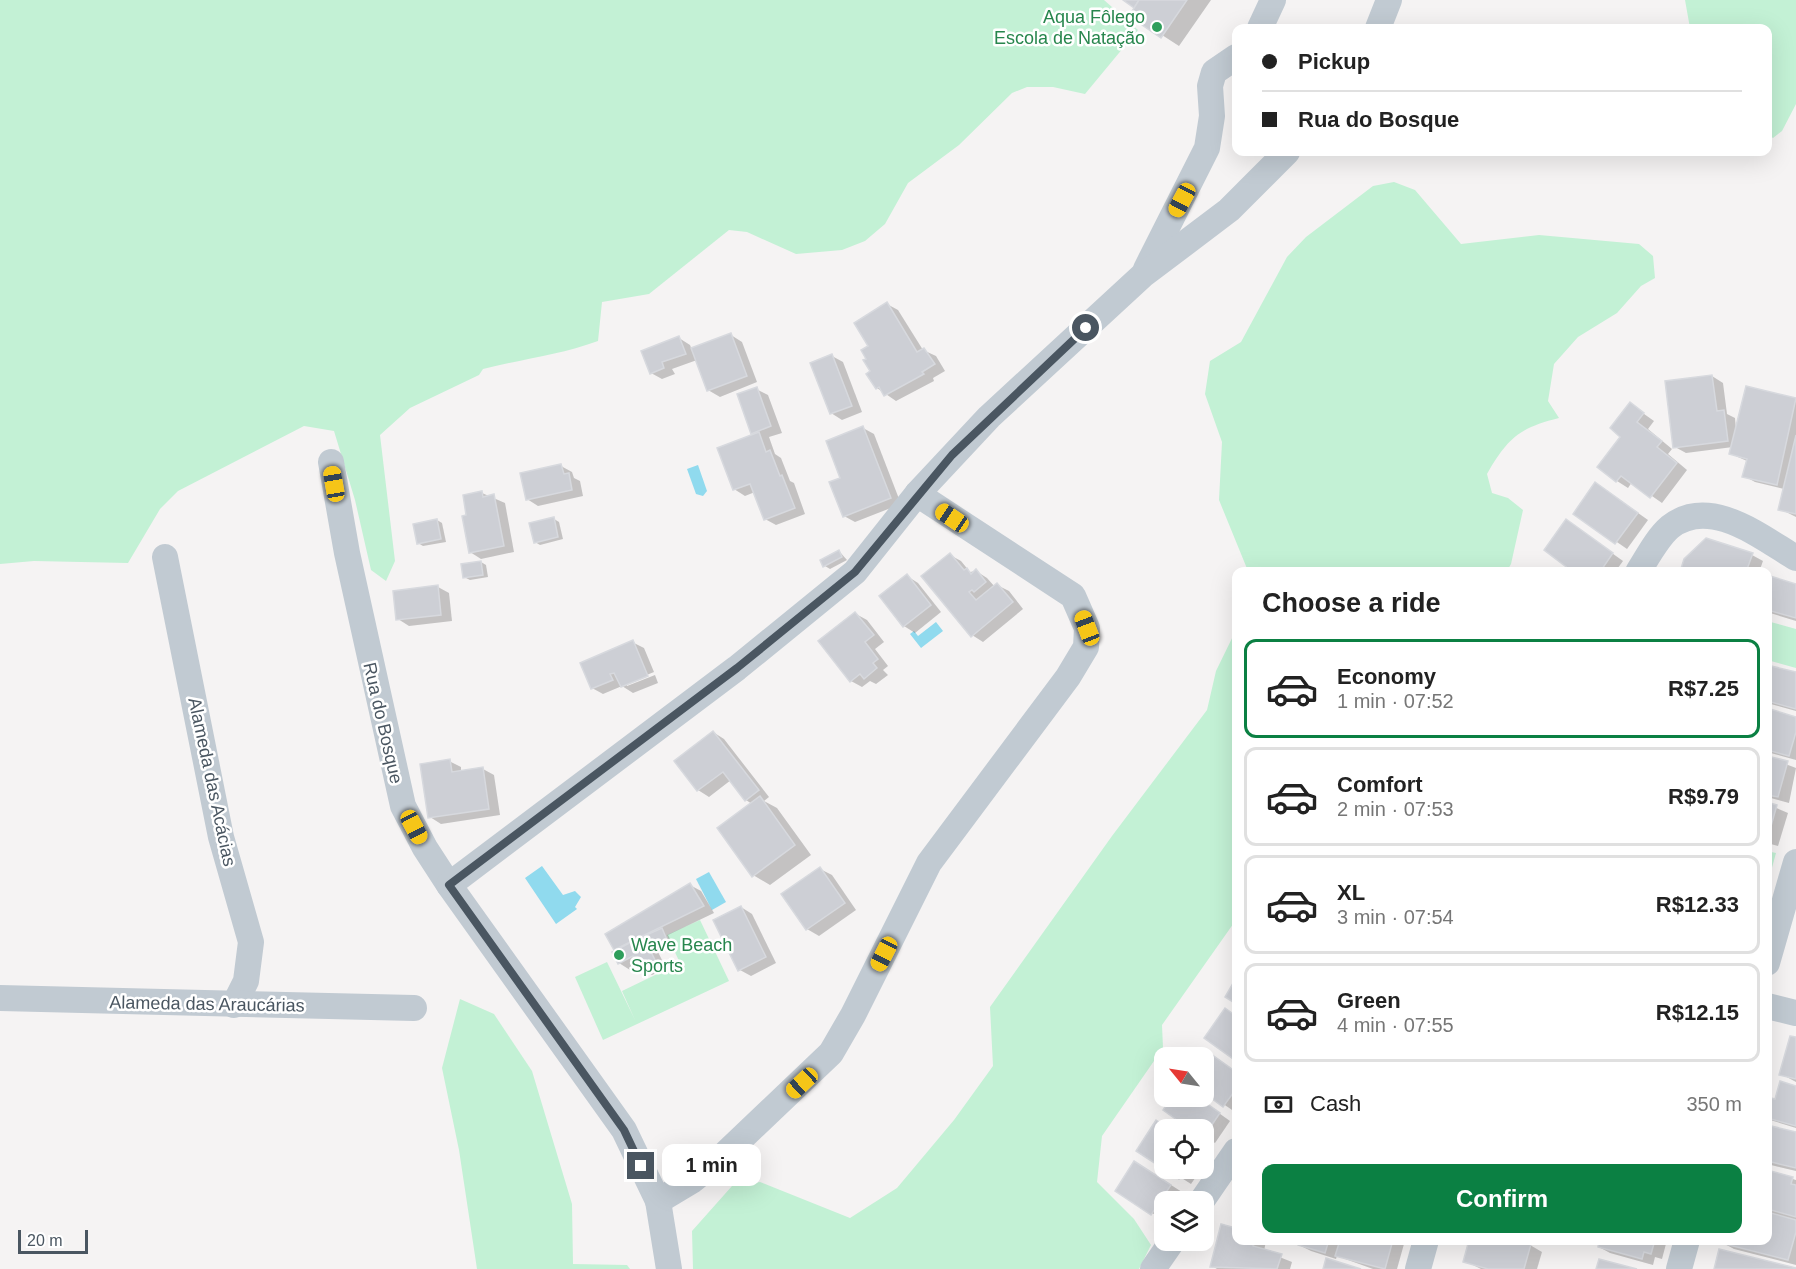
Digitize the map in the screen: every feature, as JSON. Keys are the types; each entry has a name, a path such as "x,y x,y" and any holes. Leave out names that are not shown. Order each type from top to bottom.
{"street":[{"path":"1262,24 1273,0"},
{"path":"1380,24 1389,0"},
{"path":"1143,275 1207,148 1212,116 1210,86 1214,72 1232,60"},
{"path":"449,885 797,621 855,572 917,494 989,417 1143,275 1229,210 1283,156"},
{"name":"Rua do Bosque","path":"330,462 349,565 403,806 425,848 449,885 624,1130 658,1201 669,1269"},
{"path":"658,1201 693,1180 726,1153 831,1053 853,1015 929,863 1068,677 1086,647 1087,628 1073,596 917,494"},
{"path":"1642,567 1671,527 1693,517 1718,516 1796,558"},
{"name":"Alameda das Acácias","path":"165,556 221,837 251,942 246,981 234,1005"},
{"path":"1772,946 1796,862"},
{"name":"Alameda das Araucárias","path":"0,998 414,1008"},
{"path":"1772,1007 1796,1013"},
{"path":"1209,1191 1232,1157"},
{"path":"1418,1269 1425,1245"},
{"path":"1679,1269 1686,1245"},
{"path":"1153,1269 1165,1251"}],"green space":[{"path":"0,0 1104,0 1138,30 1085,94 1053,87 1027,87 1012,93 959,145 908,183 885,224 865,241 842,250 796,254 747,232 729,230 649,294 602,302 598,341 483,369 479,375 410,408 380,435 395,561 386,581 371,570 355,500 334,431 304,426 178,491 160,509 128,563 34,561 0,564"},
{"path":"1685,0 1796,0 1796,104 1782,131 1772,137 1772,24 1689,24"},
{"path":"1394,182 1415,190 1461,244 1539,235 1639,244 1653,256 1655,278 1641,286 1617,313 1578,337 1554,364 1548,401 1559,418 1534,426 1516,436 1501,451 1487,474 1492,493 1508,498 1523,510 1509,567 1246,567 1219,500 1222,442 1205,394 1210,361 1241,342 1287,257 1306,237 1373,186"},
{"path":"1772,622 1796,629 1796,668 1772,661"},
{"path":"1232,638 1232,926 1162,1025 1163,1047 1154,1047 1154,1061 1102,1136 1097,1182 1134,1219 1151,1245 1139,1269 693,1269 692,1231 732,1186 760,1182 850,1218 897,1188 954,1120 993,1066 990,1007 1112,836 1207,710 1216,671"},
{"path":"1772,852 1776,853 1772,868"},
{"path":"700,920 729,981 603,1040 575,977 607,962 635,1020 622,991 680,963 667,935"},
{"path":"460,999 494,1014 532,1071 572,1204 573,1264 627,1265 630,1269 477,1269 459,1150 442,1068"}],"water":[{"path":"698,465 707,491 703,496 696,494 687,469"},
{"path":"936,622 943,631 921,648 910,634 914,631 918,636"},
{"path":"542,866 563,895 575,891 581,897 575,907 577,909 556,924 525,878"},
{"path":"709,872 726,902 712,910 696,879"}],"building":[{"path":"1123,0 1139,0 1134,8"},
{"name":"Aqua Fôlego Escola de Natação","path":"1139,0 1187,0 1161,38 1129,16"},
{"path":"887,302 917,352 924,348 935,364 922,372 924,374 884,396 879,387 876,389 866,374 870,371 863,360 866,359 861,350 868,346 854,323"},
{"path":"731,333 747,376 707,391 691,348"},
{"path":"679,336 686,354 662,362 664,368 650,374 641,351"},
{"path":"832,354 852,406 830,414 810,363"},
{"path":"1712,375 1717,411 1724,410 1728,441 1673,448 1665,381"},
{"path":"1746,386 1796,398 1777,485 1742,477 1747,459 1729,454"},
{"path":"757,387 771,426 751,434 737,394"},
{"path":"1630,402 1644,413 1637,422 1662,441 1657,447 1677,463 1650,498 1621,476 1616,482 1597,467 1620,437 1610,428"},
{"path":"863,426 891,498 843,517 829,482 840,478 826,441"},
{"path":"759,432 766,452 770,450 780,476 782,475 795,508 764,520 750,484 733,490 717,448"},
{"path":"1796,435 1796,514 1778,510"},
{"path":"561,464 564,474 569,473 572,490 526,500 520,473"},
{"path":"1595,482 1638,513 1615,544 1573,514"},
{"path":"482,491 483,497 494,494 504,546 469,553 462,516 466,515 463,495"},
{"path":"554,517 558,537 534,543 529,523"},
{"path":"437,519 441,539 417,544 413,524"},
{"path":"1566,519 1613,553 1603,567 1566,567 1544,550"},
{"path":"1706,538 1753,553 1748,567 1682,567 1684,559"},
{"path":"839,550 842,557 823,567 820,560"},
{"path":"950,553 964,570 967,568 971,574 976,569 986,582 974,592 972,590 969,592 976,600 997,583 1013,602 971,637 921,576"},
{"path":"481,561 483,575 463,578 461,564"},
{"path":"907,574 931,605 903,627 879,596"},
{"path":"1772,577 1796,584 1796,618 1772,611"},
{"path":"438,585 441,615 396,620 393,591"},
{"path":"855,612 874,635 865,642 878,659 873,663 877,668 864,679 860,674 850,682 818,641"},
{"path":"633,640 648,676 621,687 614,673 610,674 613,680 591,689 580,663"},
{"path":"1772,666 1796,672 1796,709 1772,702"},
{"path":"1772,710 1796,717 1796,732 1789,756 1772,751"},
{"path":"713,731 759,790 745,801 723,772 697,791 674,761"},
{"path":"1772,757 1788,761 1778,797 1772,796"},
{"path":"450,759 452,772 483,767 489,809 428,818 420,764"},
{"path":"760,796 795,845 752,877 717,828"},
{"path":"1772,804 1777,805 1772,822"},
{"path":"820,867 845,903 806,930 781,894"},
{"path":"690,883 704,906 614,950 605,934"},
{"path":"741,906 766,957 738,971 713,920"},
{"path":"662,928 667,940 650,948 644,936"},
{"path":"643,936 656,962 640,970 633,956 618,964 612,952"},
{"path":"1232,985 1232,1001 1225,997"},
{"path":"1225,1008 1232,1013 1232,1058 1204,1038"},
{"path":"1790,1036 1796,1037 1796,1079 1779,1075"},
{"path":"1214,1056 1232,1069 1232,1095 1223,1107 1214,1100"},
{"path":"1780,1081 1796,1086 1796,1126 1772,1119 1772,1098 1775,1099"},
{"path":"1165,1107 1212,1107 1220,1113 1214,1122 1214,1119 1176,1119 1163,1110"},
{"path":"1154,1123 1154,1163 1136,1151"},
{"path":"1772,1126 1796,1132 1796,1168 1772,1162"},
{"path":"1134,1161 1154,1174 1154,1179 1162,1179 1171,1185 1167,1191 1154,1191 1154,1210 1151,1215 1115,1191"},
{"path":"1772,1171 1793,1177 1791,1184 1796,1185 1796,1217 1772,1210"},
{"path":"1772,1213 1796,1220 1796,1232 1788,1260 1729,1245 1772,1245"},
{"path":"1221,1224 1232,1227 1232,1245 1253,1245 1282,1254 1277,1269 1210,1267"},
{"path":"1298,1245 1327,1245 1325,1253"},
{"path":"1338,1245 1392,1245 1385,1269 1335,1256"},
{"path":"1468,1245 1531,1245 1524,1269 1488,1269 1463,1262"},
{"path":"1598,1245 1654,1245 1651,1254 1644,1252 1642,1259 1598,1247"},
{"path":"1719,1249 1796,1268 1796,1269 1714,1269"},
{"path":"1326,1258 1361,1269 1323,1269"},
{"path":"1599,1259 1637,1269 1596,1269"}],"place":[{"name":"Aqua Fôlego Escola de Natação","path":"1157,27"},
{"name":"Wave Beach Sports","path":"619,955"}],"route":[{"path":"641,1166 624,1130 449,885 737,668 855,572 917,494 952,455 989,417 1086,328"}]}
